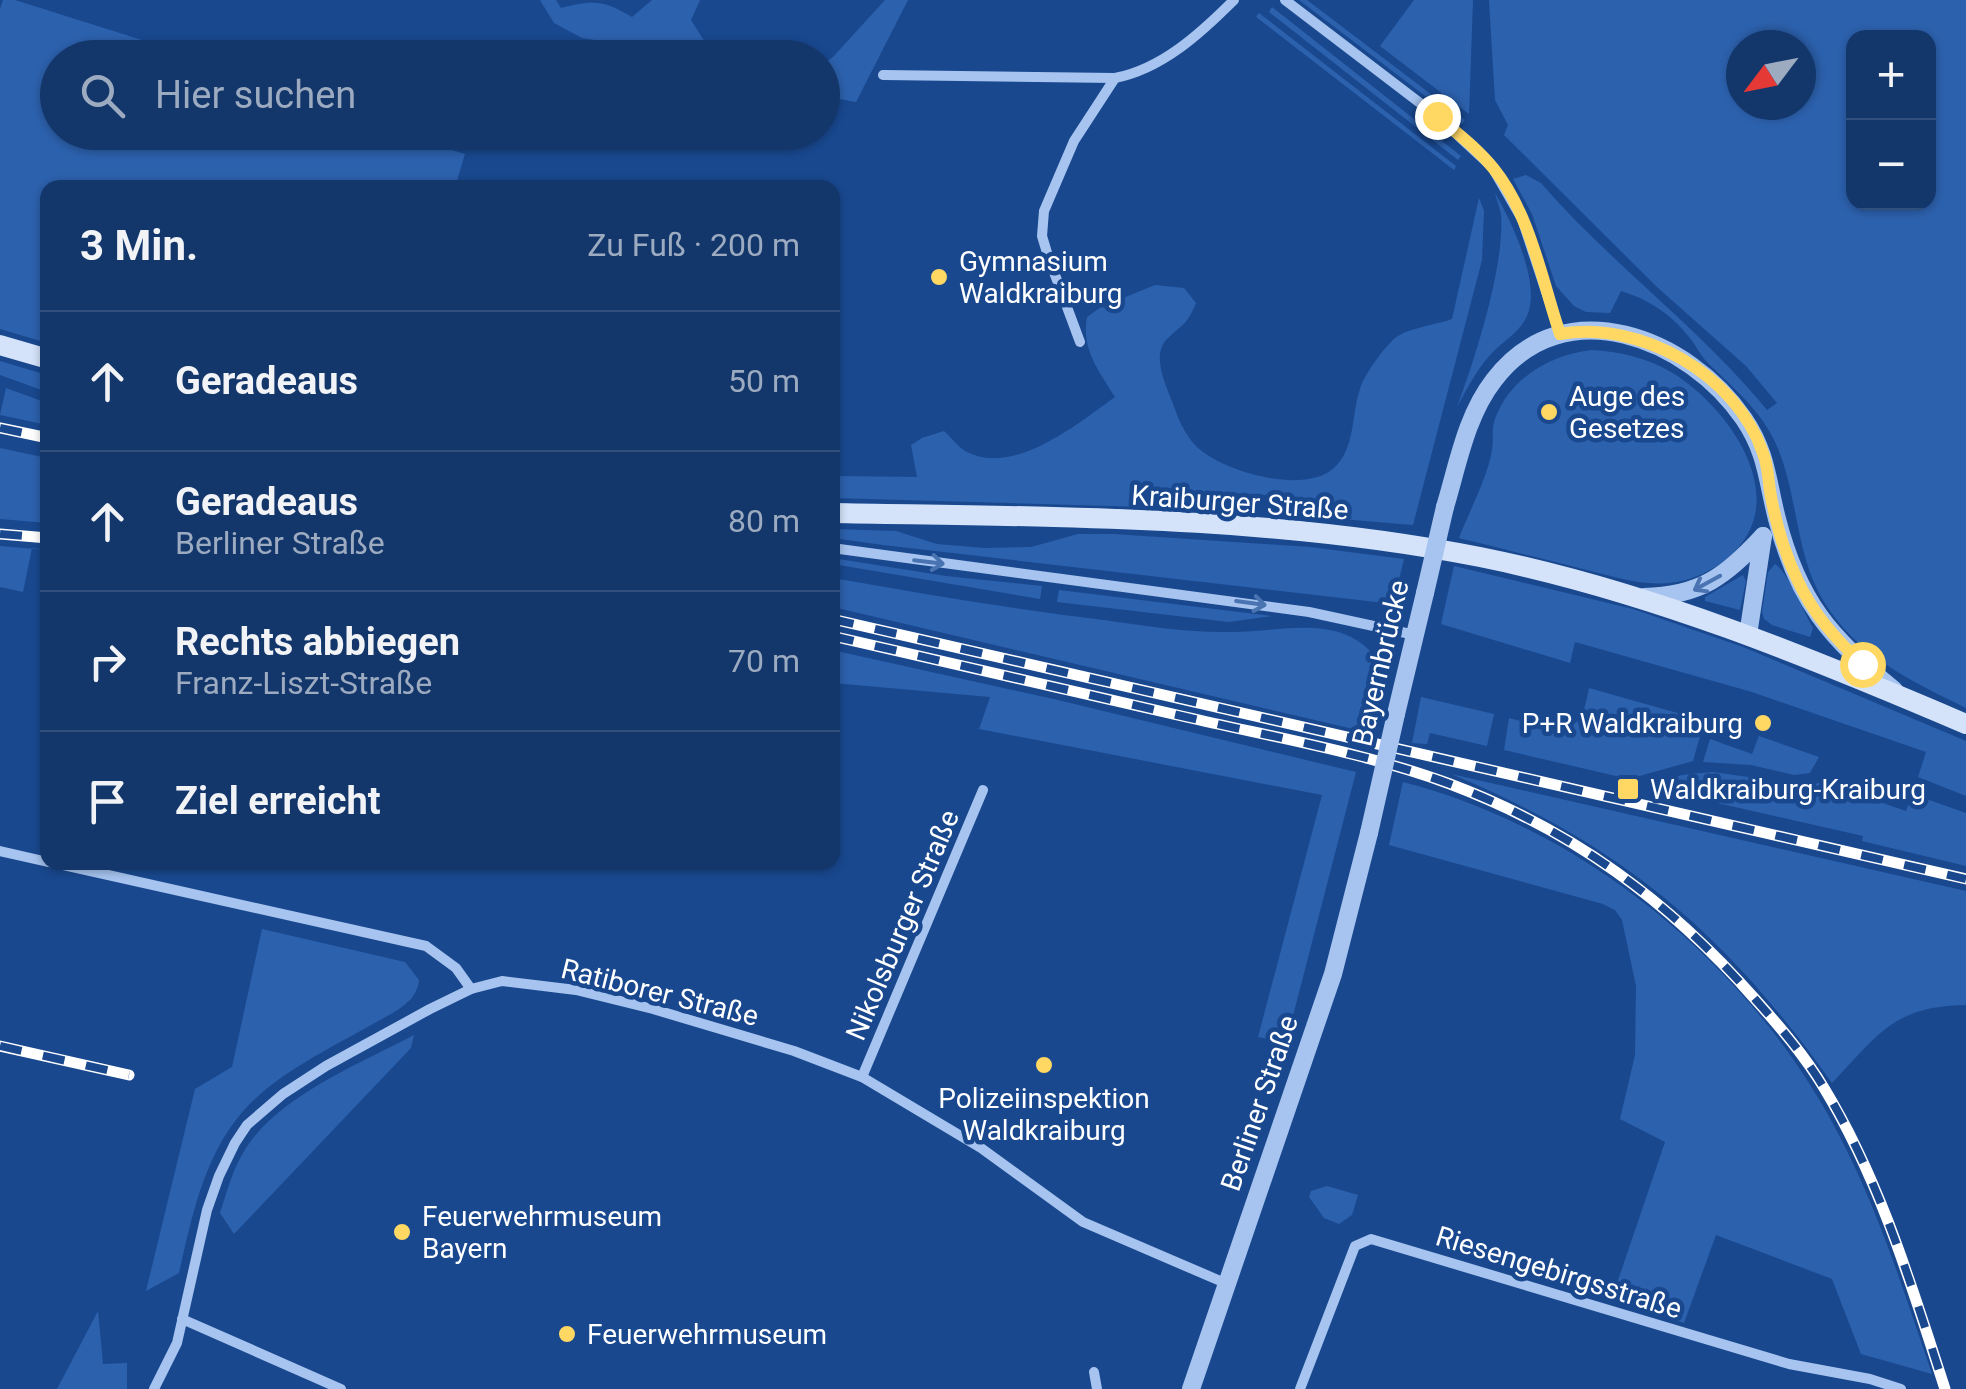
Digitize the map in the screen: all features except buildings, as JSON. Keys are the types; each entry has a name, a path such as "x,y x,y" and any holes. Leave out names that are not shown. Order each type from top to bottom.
{"main road":[{"path":"0,344 40,356"},
{"name":"Kraiburger Straße","path":"840,514 1233,525 1329,534 1482,558 1636,597 1748,635 1966,724"}],"street":[{"path":"883,75 1116,78 1154,66 1234,0"},
{"path":"1285,0 1437,116 1492,167 1522,219 1560,334 1590,330 1622,334 1662,346 1727,398 1762,449 1795,575 1816,616 1862,664 1902,697"},
{"path":"1080,342 1042,236 1044,211 1074,142 1116,78"},
{"name":"Bayernbrücke","path":"1369,832 1445,507 1471,419 1496,377 1520,354 1560,334"},
{"path":"1748,635 1770,491"},
{"path":"1636,597 1696,590 1734,566 1763,536"},
{"path":"840,549 1309,612 1415,635"},
{"name":"Nikolsburger Straße","path":"862,1077 983,790"},
{"name":"Berliner Straße","path":"1192,1389 1333,974 1369,832"},
{"path":"0,852 40,860"},
{"path":"85,870 426,946 456,968 471,989 326,1066 283,1094 248,1125 235,1143 213,1193 177,1343 154,1389"},
{"name":"Ratiborer Straße","path":"471,989 502,981 576,990 714,1026 862,1077 981,1148 1082,1222 1225,1283"},
{"name":"Riesengebirgsstraße","path":"1300,1389 1355,1246 1371,1239 1789,1364 1900,1389"},
{"path":"182,1319 341,1389"},
{"path":"1094,1372 1096,1389"}],"shaded area":[{"path":"3,0 15,0 142,40 40,40 40,150 452,150 465,154 457,180 40,180 40,341 0,329"},
{"path":"540,0 556,0 561,8 598,3 632,17 652,0 700,0 691,20 705,40 595,40 582,38 554,23"},
{"path":"885,0 908,0 856,102 840,99 840,49"},
{"path":"1299,0 1307,0 1465,120 1462,124"},
{"path":"1414,0 1473,0 1469,114 1380,46"},
{"path":"1489,0 1966,0 1966,708 1875,656 1830,611 1810,571 1784,465 1770,432 1682,329 1658,308 1621,291 1610,313 1586,312 1574,306 1556,286 1532,214 1513,179 1526,175 1541,183 1596,241 1713,351 1767,410 1777,403 1746,366 1658,288 1504,135 1508,125 1495,100"},
{"path":"1272,7 1461,156 1458,160 1269,12"},
{"path":"1259,13 1456,166 1454,170 1256,17"},
{"path":"1495,193 1524,256 1530,307 1522,325 1481,366 1457,407 1494,285 1501,236"},
{"path":"1479,198 1484,211 1482,260 1413,525 1330,518 1297,507 1281,496 1213,492 1179,508 840,498 840,476 917,477 911,445 944,431 964,450 985,458 1025,452 1065,432 1115,397 1089,350 1087,317 1101,307 1155,285 1184,288 1196,303 1160,353 1168,392 1187,435 1210,457 1226,465 1285,480 1321,476 1341,460 1362,383 1394,339 1452,319"},
{"path":"1591,350 1632,356 1671,372 1713,407 1746,455 1755,481 1756,507 1749,532 1731,555 1710,570 1677,582 1646,583 1459,538 1487,471 1493,427 1502,404 1533,371 1561,357"},
{"path":"0,361 40,373 40,389 0,375"},
{"path":"6,388 40,400 40,424 0,415"},
{"path":"0,448 40,457 40,522 0,519"},
{"path":"840,529 896,531 937,544 985,548 1031,547 1078,534 1113,534 1310,547 1404,559 1393,604 840,539"},
{"path":"0,546 32,549 23,592 0,587"},
{"path":"840,559 1042,586 1040,599 840,565"},
{"path":"1775,564 1813,628 1810,637 1764,619 1768,572"},
{"path":"1454,566 1633,609 1743,647 1966,741 1966,796 1918,777 1926,752 1752,692 1575,642 1570,663 1441,624"},
{"path":"1743,575 1746,581 1740,610 1705,601 1705,597"},
{"path":"840,579 1168,629 1216,632 1305,628 1341,633 1371,652 1379,670 1366,732 840,609"},
{"path":"1059,590 1272,616 1229,622 1057,602"},
{"path":"840,652 1356,772 1286,1043 1258,1037 1322,795 979,729 990,697 840,684"},
{"path":"1589,688 1688,716 1683,730 1700,736 1693,761 1629,779 1504,750 1509,718 1546,727 1573,725 1583,712"},
{"path":"1421,697 1494,714 1487,746 1430,733 1427,744 1412,743"},
{"path":"1759,736 1819,757 1810,773 1794,775 1751,765 1703,762 1710,739 1752,754"},
{"path":"1713,772 1798,790 1821,782 1906,811 1912,794 1966,813 1966,866 1862,841 1863,836 1656,789 1674,777"},
{"path":"1451,774 1966,891 1966,1005 1904,1017 1875,1037 1832,1083 1751,981 1665,899 1568,831"},
{"path":"1403,782 1471,804 1537,834 1600,871 1660,915 1714,965 1763,1020 1806,1079 1842,1141 1891,1256 1932,1374 1861,1354 1832,1279 1716,1235 1684,1323 1612,1298 1665,1142 1620,1119 1635,1055 1636,986 1622,920 1615,910 1603,904 1389,845"},
{"path":"262,929 405,962 419,980 418,986 400,1008 297,1067 239,1116 207,1171 179,1273 146,1291 195,1089 232,1067"},
{"path":"414,1035 411,1048 234,1234 220,1213 237,1164 261,1129 322,1082"},
{"path":"1327,1186 1358,1195 1352,1215 1339,1224 1324,1218 1309,1197 1311,1191"},
{"path":"98,1311 103,1364 127,1363 127,1389 57,1389"}],"railway":[{"path":"0,428 40,436"},
{"path":"0,534 40,537"},
{"path":"840,621 1966,879"},
{"path":"840,638 1386,763 1495,802 1616,872 1722,963 1817,1076 1878,1197 1945,1389"},
{"path":"0,1046 129,1075"}],"place":[{"name":"Gymnasium Waldkraiburg","path":"939,277"},
{"name":"Auge des Gesetzes","path":"1549,412"},
{"name":"P+R Waldkraiburg","path":"1763,723"},
{"name":"Waldkraiburg-Kraiburg","path":"1628,789"},
{"name":"Polizeiinspektion Waldkraiburg","path":"1044,1065"},
{"name":"Feuerwehrmuseum Bayern","path":"402,1232"},
{"name":"Feuerwehrmuseum","path":"567,1334"}],"route":[{"path":"1437,116 1474,147 1502,180 1522,219 1560,334 1601,331 1662,346 1712,383 1741,414 1762,449 1777,520 1795,575 1816,616 1862,664"}]}
